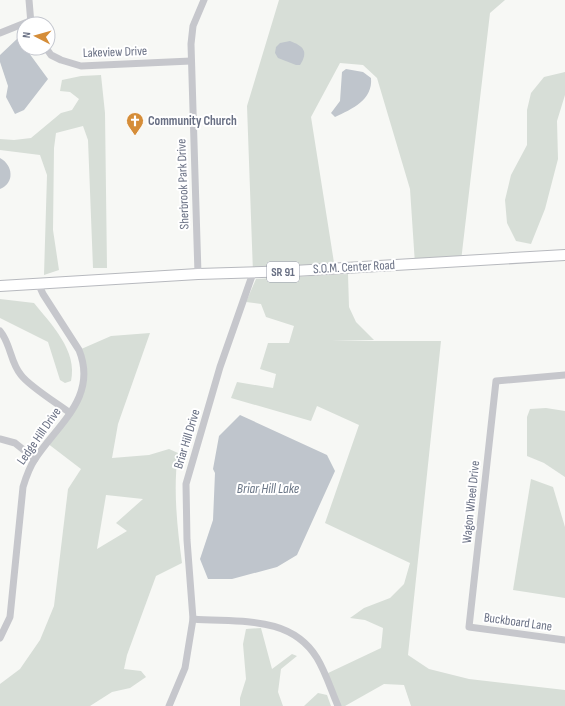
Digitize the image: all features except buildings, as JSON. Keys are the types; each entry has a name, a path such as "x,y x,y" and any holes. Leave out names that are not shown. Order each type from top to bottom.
{"main road":[{"name":"S.O.M. Center Road","path":"0,286 565,255"}],"street":[{"path":"29,0 30,16"},
{"name":"Sherbrook Park Drive","path":"198,274 191,61 193,26 204,0"},
{"path":"0,33 16,28"},
{"name":"Lakeview Drive","path":"55,56 81,66 191,61"},
{"name":"Briar Hill Drive","path":"169,706 185,668 193,619 186,540 186,484 220,367 254,273"},
{"name":"Ledge Hill Drive","path":"0,638 10,617 23,487 35,459 81,396 84,382 82,358 73,340 43,294 38,283"},
{"path":"0,331 6,337 14,362 21,376 70,413"},
{"name":"Wagon Wheel Drive","path":"469,627 496,381 565,375"},
{"path":"0,439 15,443 35,459"},
{"path":"193,619 238,620 269,624 291,632 306,644 316,657 326,674 338,706"},
{"name":"Buckboard Lane","path":"469,627 565,640"}],"shaded area":[{"path":"279,0 505,0 490,13 461,261 415,264 410,189 377,78 363,65 340,63 311,117 335,269 253,273 247,106"},
{"path":"565,72 565,95 557,121 558,159 545,209 531,244 516,241 507,223 505,200 511,175 527,145 527,110 531,93 544,77"},
{"path":"101,75 105,113 107,268 93,268 88,140 83,126 56,133 54,148 53,230 59,270 44,275 47,175 40,155 0,150 0,139 14,140 31,138 61,113 72,110 79,99 70,92 60,91 62,80 81,76"},
{"path":"348,274 349,307 356,322 374,340 332,341 441,341 408,655 429,669 469,679 565,690 565,706 411,706 404,685 384,684 345,706 338,706 326,674 381,648 383,628 365,620 350,618 364,608 390,598 404,584 410,563 325,523 359,425 317,406 311,421 231,398 237,382 273,388 276,374 260,369 268,343 289,343 294,326 266,317 261,304 246,302 256,279"},
{"path":"0,299 34,303 55,329 67,349 71,359 71,381 65,383 60,380 48,342 0,318"},
{"path":"150,333 118,424 112,458 149,455 169,449 178,453 176,508 182,563 156,576 127,655 124,669 141,671 146,677 130,688 112,692 90,706 0,706 0,684 20,669 40,640 54,606 68,489 81,469 47,443 70,413 84,382 79,350 111,336","holes":["106,495 143,499 116,523 127,531 97,549"]},
{"path":"546,408 565,411 565,477 544,463 527,456 527,417 530,409"},
{"path":"531,479 553,487 565,527 565,598 513,590"},
{"path":"261,628 272,669 292,654 297,656 281,669 278,692 283,706 240,706 240,698 246,679 243,644 246,629"},
{"path":"318,693 327,695 331,706 304,706"}],"water":[{"path":"16,40 16,56 31,56 48,79 24,110 15,114 6,97 8,86 0,62 0,55"},
{"path":"290,41 301,47 303,50 304,56 300,65 296,65 278,58 275,53 276,47 280,43"},
{"path":"346,69 363,72 371,78 371,86 369,92 360,103 335,117 331,113 340,101 342,72"},
{"path":"0,158 8,165 10,169 10,178 8,183 0,189"},
{"name":"Briar Hill Lake","path":"240,415 327,455 335,471 297,555 277,567 232,579 208,579 200,559 213,520 215,473 213,469 219,436"}],"place":[{"name":"Community Church","path":"135,136"}]}
